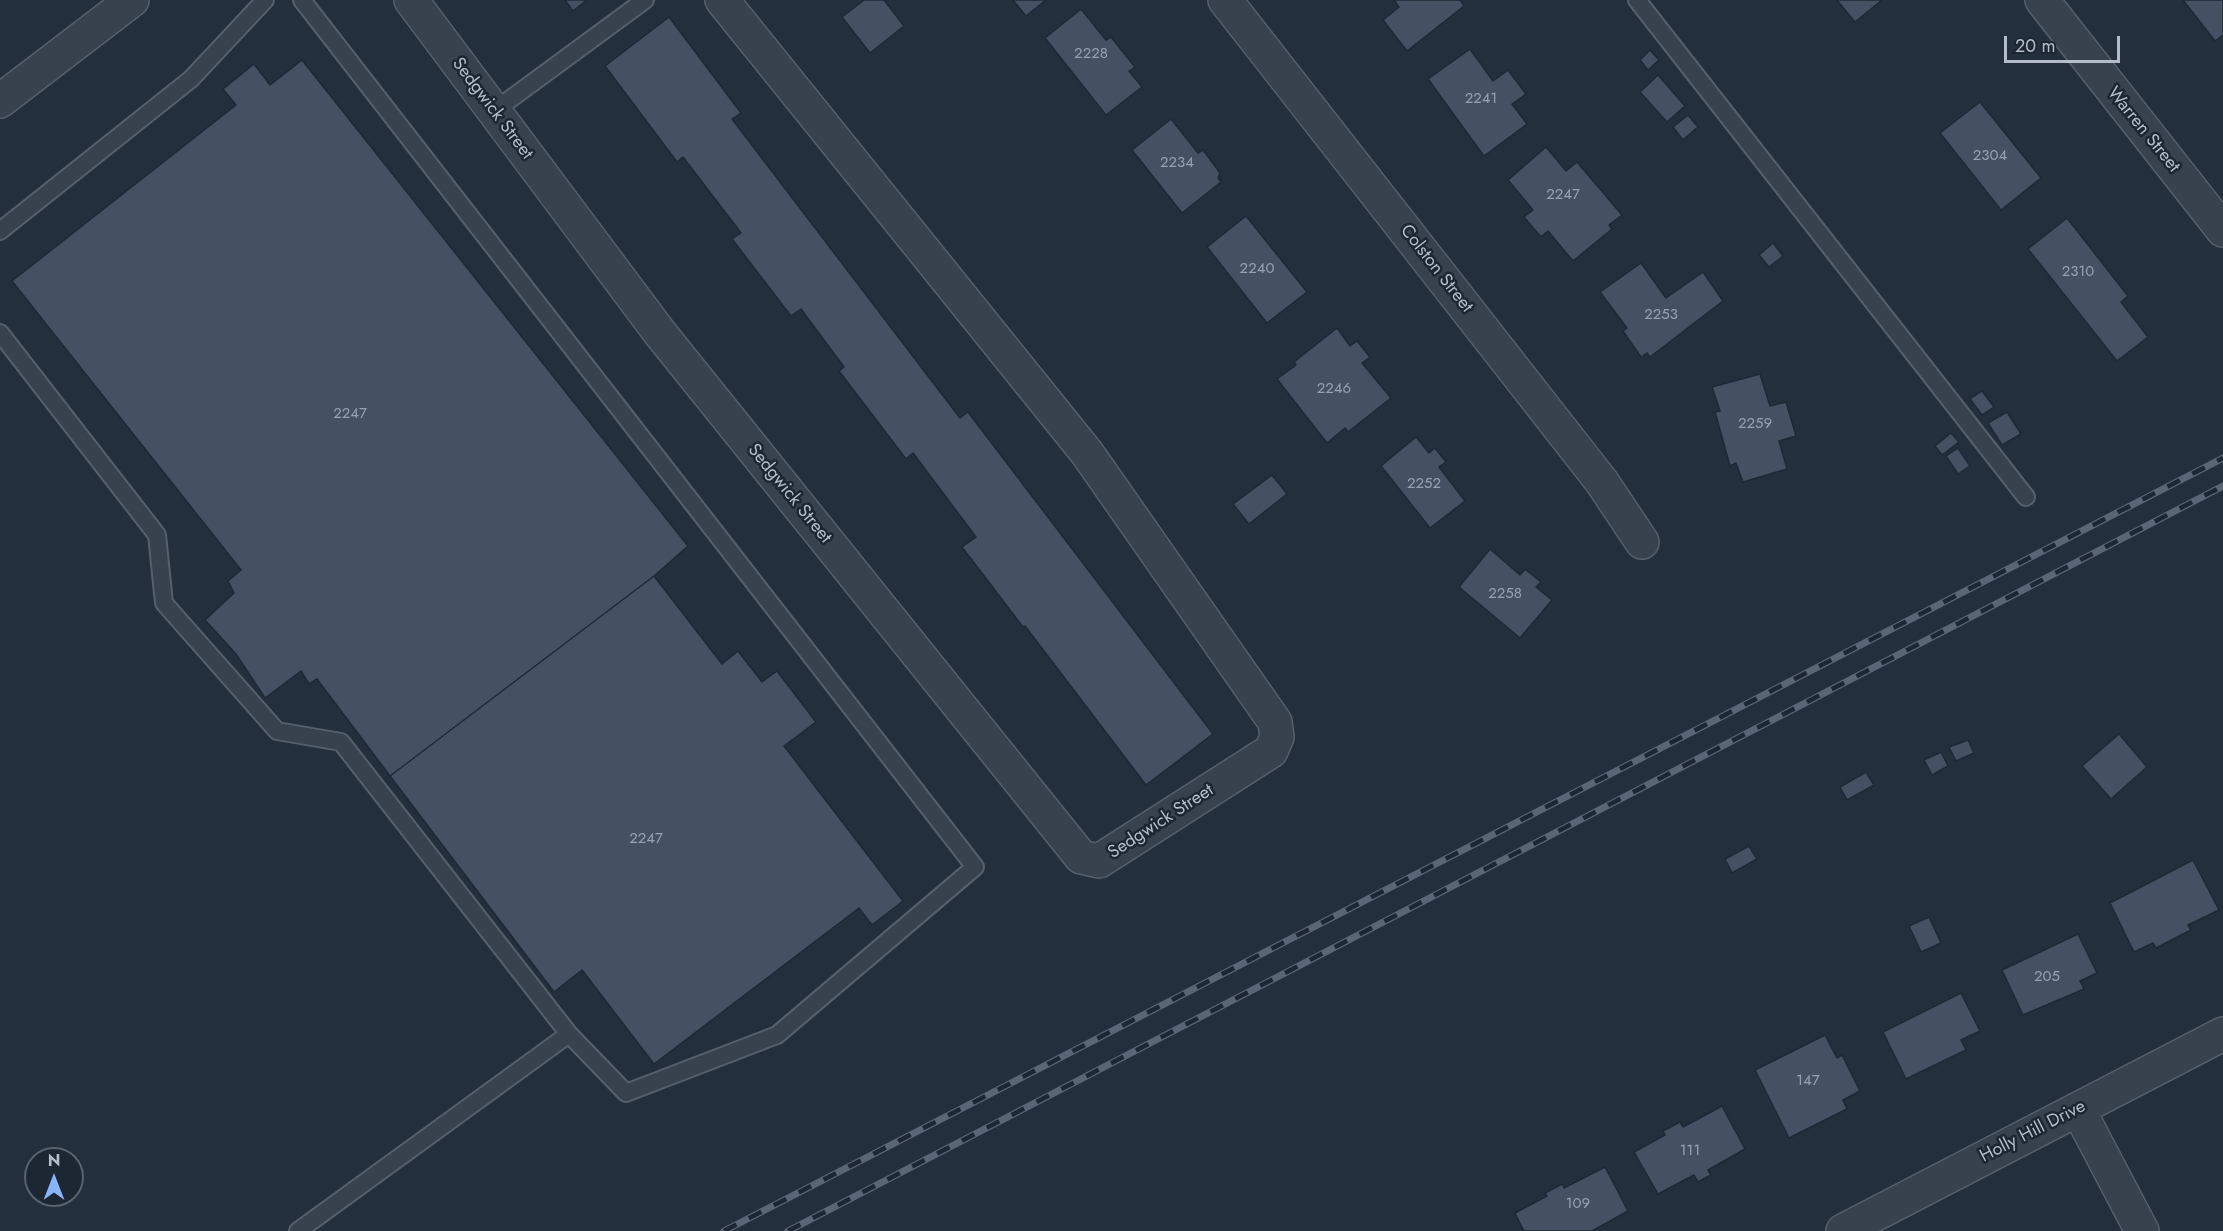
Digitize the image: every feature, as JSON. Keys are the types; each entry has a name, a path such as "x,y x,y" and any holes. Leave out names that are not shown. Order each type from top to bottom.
{"street":[{"path":"0,101 132,0"},
{"name":"Sedgwick Street","path":"411,0 660,333 1081,858 1100,861 1271,750 1277,737 1275,722 1087,453 722,0"},
{"name":"Colston Street","path":"1225,0 1602,482 1642,542"},
{"name":"Warren Street","path":"2042,0 2223,230"},
{"name":"Holly Hill Drive","path":"1843,1231 2223,1034"},
{"path":"2078,1109 2142,1231"}],"lane":[{"path":"0,231 191,79 265,0"},
{"path":"0,333 157,535 164,603 277,730 341,742 569,1034 626,1093 777,1035 975,867 302,0"},
{"path":"494,111 645,0"},
{"path":"1636,0 2026,497"},
{"path":"298,1231 569,1034"}],"building":[{"path":"565,0 587,0 573,11"},
{"path":"864,0 884,0 904,26 870,53 842,17"},
{"path":"1013,0 1046,0 1026,16"},
{"path":"1394,0 1460,0 1464,6 1407,51 1383,20 1399,7"},
{"path":"1837,0 1882,0 1855,22"},
{"path":"2183,0 2223,0 2223,35 2215,41"},
{"path":"1081,9 1106,40 1111,37 1135,67 1129,71 1142,87 1106,115 1045,38"},
{"path":"669,17 741,113 732,119 960,418 968,412 1213,734 1146,785 962,547 976,537 913,453 906,459 839,371 844,367 801,309 791,316 732,239 741,233 683,157 677,162 605,66"},
{"path":"1470,49 1493,81 1508,70 1526,94 1512,104 1527,124 1484,156 1428,79"},
{"path":"1650,50 1659,60 1648,70 1640,60"},
{"path":"302,60 688,546 654,576 390,776 317,679 309,684 301,671 265,698 236,654 205,620 234,593 228,581 241,570 12,281 236,105 223,89 254,64 270,85"},
{"path":"1658,75 1685,106 1667,122 1640,92"},
{"path":"1980,102 2041,178 2001,210 1940,133"},
{"path":"1688,115 1698,127 1683,140 1673,127"},
{"path":"1171,119 1198,153 1203,150 1220,173 1218,178 1221,182 1182,213 1132,150"},
{"path":"1546,147 1566,171 1577,162 1622,215 1609,225 1612,229 1573,261 1548,231 1541,237 1524,217 1533,210 1508,180"},
{"path":"1246,216 1307,292 1267,323 1207,247"},
{"path":"2067,218 2128,296 2121,302 2148,337 2117,361 2028,249"},
{"path":"1773,243 1783,256 1769,267 1759,255"},
{"path":"1641,263 1666,298 1703,272 1723,301 1650,357 1647,353 1641,357 1623,331 1627,328 1600,292"},
{"path":"1337,328 1350,346 1357,341 1370,357 1362,363 1391,398 1348,432 1345,428 1327,443 1277,379 1296,365 1294,362"},
{"path":"1760,374 1770,406 1786,402 1796,436 1779,441 1787,469 1743,482 1736,463 1730,466 1715,412 1720,411 1712,387"},
{"path":"1982,391 1994,407 1982,415 1970,399"},
{"path":"2007,412 2021,434 2002,445 1988,423"},
{"path":"1951,433 1959,442 1942,455 1935,446"},
{"path":"1416,437 1429,453 1435,448 1446,462 1439,467 1465,501 1430,528 1381,466"},
{"path":"1958,448 1970,466 1958,474 1946,456"},
{"path":"1272,475 1287,494 1249,524 1233,504"},
{"path":"1490,549 1520,575 1525,569 1541,582 1536,587 1552,600 1520,638 1459,587"},
{"path":"654,576 722,664 738,651 762,682 777,671 816,722 784,746 903,901 872,925 859,908 654,1064 582,970 554,992 390,776"},
{"path":"2119,734 2147,767 2111,799 2082,766"},
{"path":"1968,740 1974,753 1956,761 1949,747"},
{"path":"1941,752 1948,766 1932,775 1924,760"},
{"path":"1866,772 1874,785 1847,800 1840,787"},
{"path":"1749,846 1757,859 1732,873 1725,859"},
{"path":"2193,860 2219,910 2188,925 2191,930 2156,948 2153,943 2134,952 2110,903"},
{"path":"1929,917 1941,943 1921,952 1909,926"},
{"path":"2078,934 2097,973 2080,981 2084,989 2023,1015 2002,970"},
{"path":"1961,993 1980,1031 1961,1040 1966,1050 1906,1079 1883,1032"},
{"path":"1825,1035 1837,1058 1842,1055 1860,1091 1843,1100 1847,1109 1789,1138 1755,1070"},
{"path":"1722,1106 1745,1149 1708,1170 1711,1175 1698,1182 1694,1175 1658,1194 1634,1152 1665,1135 1663,1131 1680,1122 1683,1127"},
{"path":"1605,1167 1628,1211 1592,1231 1524,1231 1515,1213 1547,1196 1545,1193 1562,1184 1564,1188"}],"railway":[{"path":"724,1231 2223,458"},
{"path":"788,1231 2223,486"}]}
